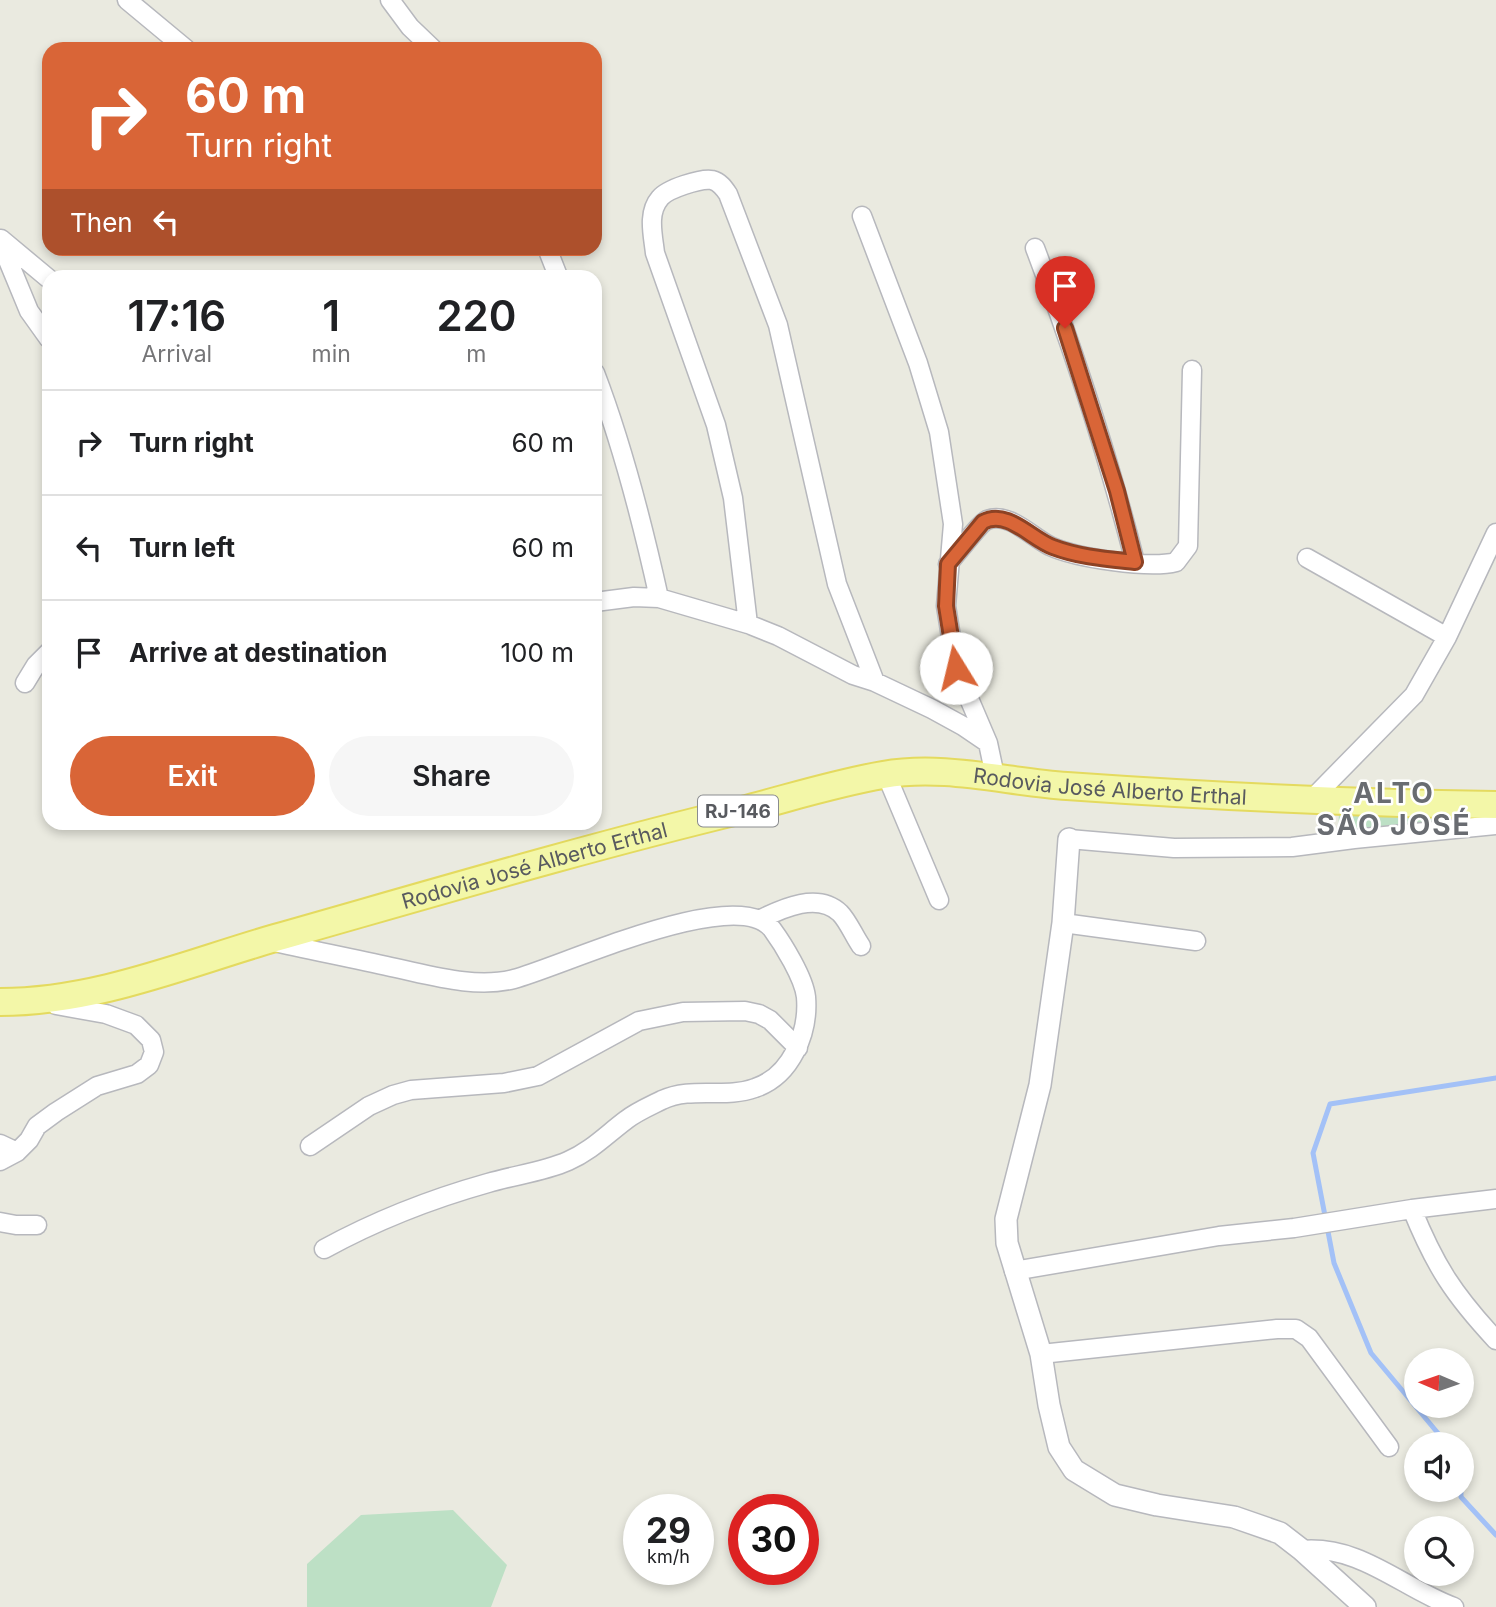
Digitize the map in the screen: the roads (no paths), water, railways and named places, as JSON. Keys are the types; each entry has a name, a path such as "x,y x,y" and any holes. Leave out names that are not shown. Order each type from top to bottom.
{"main road":[{"name":"Rodovia José Alberto Erthal","path":"0,1002 31,1002 80,995 154,976 266,941 643,834 886,774 971,773 1062,786 1311,800 1496,806"}],"street":[{"path":"127,0 178,42"},
{"path":"390,0 410,27 426,42"},
{"path":"748,624 733,498 716,425 655,253 652,229 652,217 659,198 672,189 709,180 722,184 728,194 778,326 837,584 875,682"},
{"path":"862,216 918,363 939,432 953,524 946,606 956,668 988,743 995,776"},
{"path":"0,240 42,273"},
{"path":"0,240 29,311 42,329"},
{"path":"1035,248 1089,403 1117,491 1135,562"},
{"path":"948,564 983,522 995,518 1015,524 1051,547 1084,556 1157,565 1176,562 1188,546 1192,370"},
{"path":"602,391 636,495 659,598"},
{"path":"1311,800 1414,695 1447,637 1496,533"},
{"path":"1307,558 1447,637"},
{"path":"602,601 634,597 659,598 748,624 778,636 853,675 875,682 932,709 988,743"},
{"path":"25,683 42,659"},
{"path":"886,774 939,900"},
{"path":"1365,1607 1280,1533 1234,1517 1157,1506 1115,1495 1074,1471 1059,1447 1041,1354 1007,1243 1006,1219 1040,1085 1063,923 1069,839 1174,848 1292,847 1354,838 1496,825"},
{"path":"761,919 789,906 805,904 832,908 841,913 860,946"},
{"path":"266,941 429,975 473,982 511,980 680,922 725,914 745,915 761,919 771,927 786,951 806,995 805,1025 798,1048 787,1065 768,1083 754,1089 675,1095 627,1119 596,1146 570,1160 430,1201 368,1225 324,1249"},
{"path":"1063,923 1196,941"},
{"path":"0,1161 17,1152 29,1140 37,1126 56,1112 97,1086 137,1074 149,1065 154,1052 150,1040 136,1025 79,1008 31,1002"},
{"path":"310,1146 369,1106 393,1095 423,1089 504,1083 538,1076 639,1021 683,1012 745,1011 759,1014 770,1020 798,1048"},
{"path":"0,1144 17,1152"},
{"path":"1014,1271 1219,1236 1496,1199"},
{"path":"1412,1209 1429,1252 1446,1281 1496,1340"},
{"path":"0,1222 37,1225"},
{"path":"1041,1354 1296,1329 1309,1338 1389,1447"},
{"path":"1302,1550 1325,1549 1345,1553 1368,1562 1434,1600 1454,1607"}],"waterway":[{"path":"1437,1432 1371,1353 1334,1263 1313,1153 1330,1104 1496,1078"},
{"path":"1466,1502 1496,1535"}],"district":[{"name":"ALTO SÃO JOSÉ","path":"1394,809"}]}
